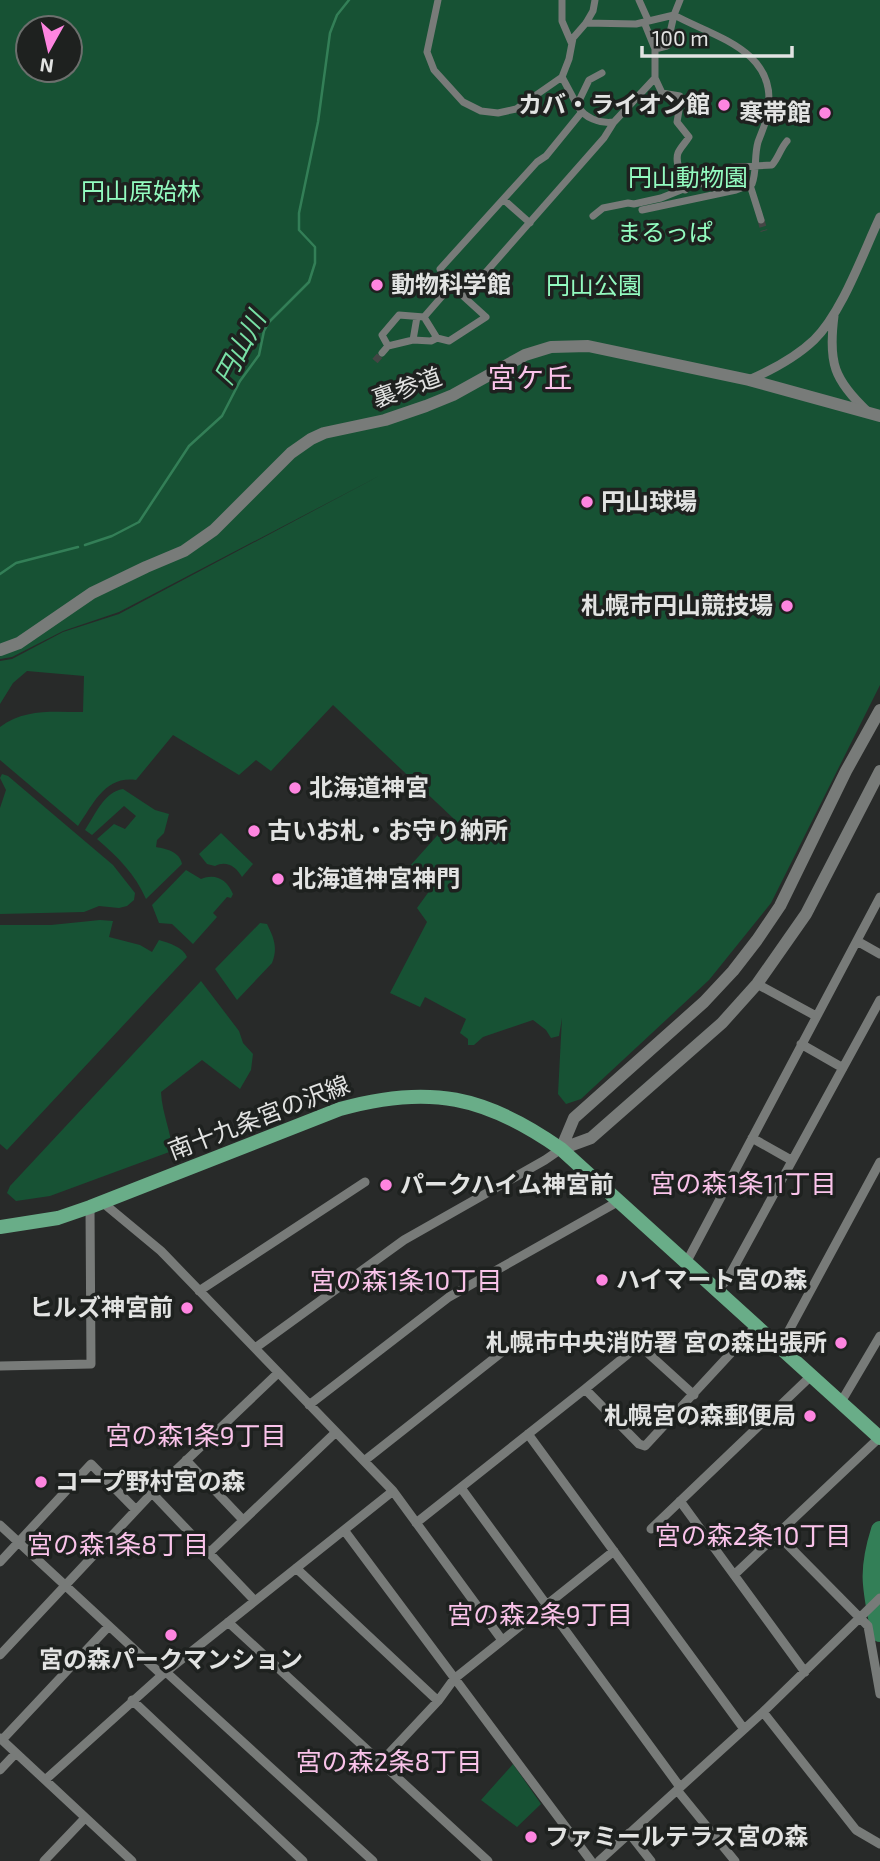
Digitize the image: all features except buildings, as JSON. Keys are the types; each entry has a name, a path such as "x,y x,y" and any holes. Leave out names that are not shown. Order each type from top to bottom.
{"main road":[{"name":"南十九条宮の沢線","path":"0,1227 58,1217 96,1204 340,1109 374,1099 408,1096 475,1104 502,1113 561,1149 880,1437"}],"street":[{"path":"438,0 427,52 434,69 463,102 481,111 498,113 508,112 525,103 562,77 569,59 571,42 562,22 562,0"},
{"path":"571,42 586,23 593,10 594,0"},
{"path":"639,0 655,48 655,78 662,93 680,96 677,122 689,137 678,152 677,160 685,190"},
{"path":"655,48 667,46 680,0"},
{"path":"586,23 618,25 674,15 746,51 763,74 769,109 754,165 755,178 750,185 642,210"},
{"path":"388,346 382,335 399,315 421,317 437,338 449,341 486,317 451,286 440,269 537,162 546,156 579,109 589,80 602,72"},
{"path":"562,77 579,109 594,120 614,122"},
{"path":"464,297 655,78"},
{"path":"593,216 603,208 634,204 685,190 696,184 715,183 722,180 733,167 772,165 779,158 780,149 787,141"},
{"path":"750,185 761,220"},
{"path":"504,200 530,223"},
{"path":"750,380 770,371 815,339 834,315 880,217"},
{"path":"413,340 421,317 451,286"},
{"path":"834,315 832,356 837,375 848,393 875,415"},
{"path":"382,353 388,346 437,338"},
{"name":"裏参道","path":"0,650 19,643 92,593 184,551 214,530 291,453 311,439 324,433 385,420 426,406 453,395 525,355 551,347 588,346 750,380 875,415"},
{"path":"561,1149 574,1118 704,1002 757,940 780,906 846,771 880,710"},
{"path":"255,1348 404,1240 561,1149 591,1138 722,1023 757,984 806,914 880,771"},
{"path":"686,1263 880,897"},
{"path":"857,941 880,954"},
{"path":"757,984 816,1016"},
{"path":"717,1290 727,1280 880,1000"},
{"path":"801,1044 843,1068"},
{"path":"752,1138 791,1160"},
{"path":"780,1347 880,1162"},
{"path":"199,1291 365,1182"},
{"path":"309,1405 449,1297 619,1201"},
{"path":"96,1204 161,1251 393,1491 502,1640"},
{"path":"0,1366 91,1364 96,1204"},
{"path":"585,1388 639,1444 645,1446 756,1326"},
{"path":"841,1402 880,1336"},
{"path":"364,1461 511,1345"},
{"path":"416,1523 639,1345 694,1395"},
{"path":"0,1655 152,1493 278,1373"},
{"path":"651,1529 811,1376"},
{"path":"209,1553 336,1432"},
{"path":"528,1434 744,1729"},
{"path":"734,1575 880,1437"},
{"path":"186,1460 243,1520"},
{"path":"0,1562 91,1464 136,1510"},
{"path":"461,1488 678,1788 735,1861"},
{"path":"45,1780 164,1673 393,1491"},
{"path":"152,1493 255,1601"},
{"path":"680,1501 805,1672"},
{"path":"0,1525 373,1861"},
{"path":"344,1530 591,1861"},
{"path":"777,1534 864,1614 880,1694"},
{"path":"380,1763 438,1701 454,1679 614,1551"},
{"path":"296,1568 438,1701"},
{"path":"598,1861 763,1712 879,1598"},
{"path":"228,1622 488,1861"},
{"path":"109,1626 1,1739 132,1861"},
{"path":"132,1700 303,1861"},
{"path":"763,1712 856,1830 880,1844"},
{"path":"0,1770 16,1753"},
{"path":"44,1861 86,1818"},
{"path":"629,1833 651,1861"}],"green space":[{"name":"円山公園","path":"0,0 880,0 880,685 771,903 709,980 581,1099 566,1104 558,1094 562,1018 559,1036 551,1038 546,1030 533,1020 483,1037 474,1045 468,1045 468,1039 460,1033 466,1019 425,997 420,1007 390,993 427,922 417,908 430,890 409,867 453,818 333,705 271,771 256,760 239,775 173,735 136,780 116,782 101,793 78,826 0,760 0,727 10,721 40,712 83,712 84,676 27,671 13,683 0,704 0,661 12,659 63,632 119,614 381,475 119,612 63,631 12,657 0,659"},
{"path":"2,774 8,776 113,865 135,893 134,900 119,908 99,906 84,912 0,914 0,808 6,790 0,778"},
{"path":"123,789 155,810 169,814 164,833 157,840 156,847 176,854 182,864 146,899 125,866 97,839 114,824 125,829 136,816 124,806 92,835 85,830 105,799"},
{"path":"221,833 253,864 242,877 230,865 207,864 199,854"},
{"path":"186,870 201,879 220,879 228,885 233,894 213,913 217,917 193,944 172,924 159,923 152,905"},
{"path":"113,921 109,937 140,945 152,952 159,940 179,948 187,957 7,1150 0,1144 0,925 51,925"},
{"path":"260,923 267,924 272,934 274,958 237,1000 215,969"},
{"path":"201,981 253,1054 251,1070 240,1089 202,1060 161,1092 172,1151 50,1196 16,1201 7,1193 10,1186"},
{"path":"513,1764 541,1804 517,1827 481,1800"}],"waterway":[{"name":"円山川","path":"85,545 112,536 139,522 189,446 222,416 240,381 259,355 264,331 269,322 309,282 315,263 315,247 299,230 299,213 318,122 330,33 337,15 349,0"},
{"name":"円山川","path":"0,574 16,563 78,547"},
{"path":"880,1530 872,1571 880,1633"}],"tunnel":[{"path":"761,220 764,231"},
{"path":"375,361 382,353"}],"place":[{"name":"カバ・ライオン館","path":"724,105"},
{"name":"寒帯館","path":"825,113"},
{"name":"動物科学館","path":"377,285"},
{"name":"円山球場","path":"587,502"},
{"name":"札幌市円山競技場","path":"787,606"},
{"name":"北海道神宮","path":"295,788"},
{"name":"古いお札・お守り納所","path":"254,831"},
{"name":"北海道神宮神門","path":"278,879"},
{"name":"パークハイム神宮前","path":"386,1185"},
{"name":"ハイマート宮の森","path":"602,1280"},
{"name":"ヒルズ神宮前","path":"187,1308"},
{"name":"札幌市中央消防署 宮の森出張所","path":"841,1343"},
{"name":"札幌宮の森郵便局","path":"810,1416"},
{"name":"コープ野村宮の森","path":"41,1482"},
{"name":"宮の森パークマンション","path":"171,1635"},
{"name":"ファミールテラス宮の森","path":"531,1837"}],"district":[{"name":"宮ケ丘","path":"530,378"},
{"name":"宮の森1条11丁目","path":"743,1184"},
{"name":"宮の森1条10丁目","path":"406,1281"},
{"name":"宮の森1条9丁目","path":"196,1436"},
{"name":"宮の森2条10丁目","path":"753,1536"},
{"name":"宮の森1条8丁目","path":"118,1545"},
{"name":"宮の森2条9丁目","path":"540,1615"},
{"name":"宮の森2条8丁目","path":"389,1762"}],"park label":[{"name":"円山動物園","path":"688,178"},
{"name":"円山原始林","path":"141,192"},
{"name":"まるっぱ","path":"665,233"}]}
